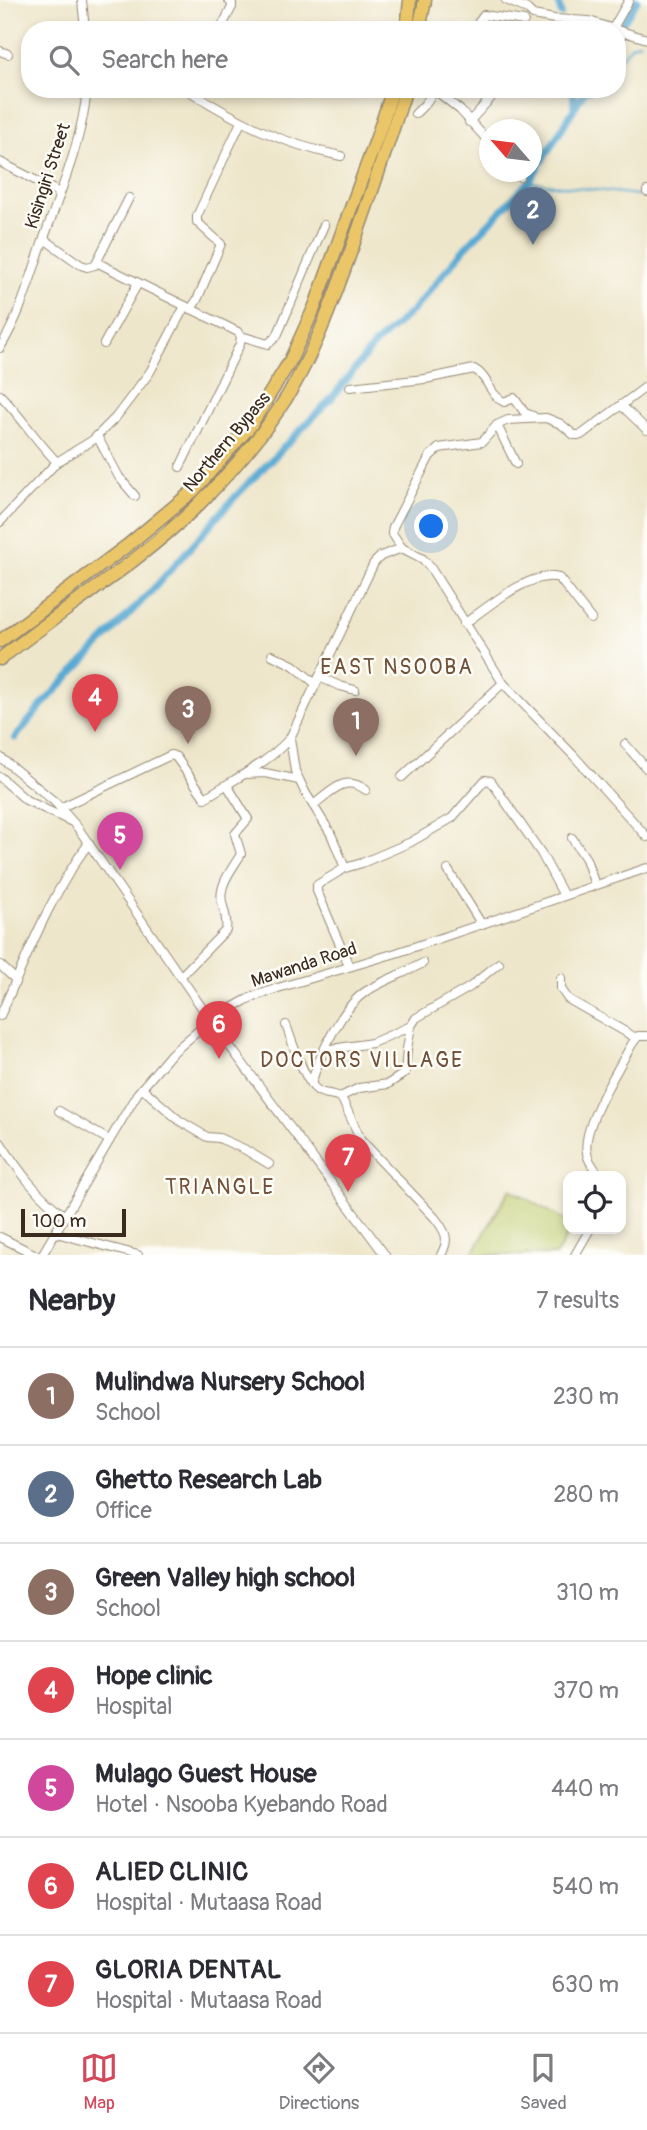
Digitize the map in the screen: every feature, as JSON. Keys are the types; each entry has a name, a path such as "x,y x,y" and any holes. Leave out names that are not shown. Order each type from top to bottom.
{"highway":[{"path":"408,21 410,0"},
{"path":"421,21 425,0"},
{"name":"Northern Bypass","path":"0,641 128,545 193,491 250,426 290,361 315,306 390,98"},
{"name":"Northern Bypass","path":"0,659 101,584 186,516 225,477 285,400 321,328 337,288 374,190 403,98"}],"street":[{"path":"82,0 84,21"},
{"path":"225,21 232,7 228,0"},
{"path":"506,0 527,9 533,15 589,21"},
{"path":"621,21 629,0"},
{"path":"480,21 484,15 505,21"},
{"path":"528,21 533,15"},
{"path":"626,32 647,39"},
{"name":"Kisingiri Street","path":"0,348 21,306 79,138 86,98"},
{"path":"202,98 237,117 241,122 280,140 341,156"},
{"path":"415,114 430,98"},
{"path":"445,98 460,110 479,132"},
{"path":"469,122 491,98"},
{"path":"0,522 57,462 97,436 116,417 150,372 188,308 197,300 221,244 197,222 197,216 241,122"},
{"path":"0,162 60,193"},
{"path":"44,239 81,265 91,267 98,263 129,198"},
{"path":"98,263 241,336 268,344 277,337 324,225"},
{"path":"104,344 138,283"},
{"path":"180,467 240,344 241,336"},
{"path":"350,387 425,379 474,369 481,373 495,397 504,402 514,398 525,413 546,418 561,424 574,435 581,435 647,386"},
{"path":"0,395 57,462"},
{"path":"621,405 647,430"},
{"path":"546,418 508,419 497,425 482,442 439,448 430,456 393,527 393,533 402,548 423,559 430,567 503,683 647,837"},
{"path":"497,425 516,464"},
{"path":"97,436 119,477 135,496"},
{"path":"60,808 172,755 205,798 244,775 281,748 290,738 374,563 381,556 402,548"},
{"path":"464,624 521,586 552,575 559,578 591,619"},
{"path":"272,655 318,680 355,690"},
{"path":"402,778 503,683"},
{"path":"290,738 292,763 331,834 345,868"},
{"path":"625,744 647,769"},
{"path":"0,757 73,822 211,1021 385,1255"},
{"path":"244,775 265,772 299,779"},
{"path":"0,777 26,800 73,822"},
{"path":"349,965 316,888 319,882 345,868 411,842 452,818 488,779 541,853 564,894"},
{"path":"313,805 344,784 355,783 366,790"},
{"path":"181,976 226,930 227,916 221,895 224,884 241,854 235,834 248,819 227,785"},
{"path":"572,838 586,859 595,885"},
{"path":"0,1016 51,906 67,875 89,843"},
{"name":"Mawanda Road","path":"42,1255 142,1088 162,1063 211,1021 250,998 482,925 564,894 647,868"},
{"path":"448,870 482,925"},
{"path":"311,1084 325,1050 355,1000 370,989 423,963"},
{"path":"325,1050 372,1043 413,1023 470,986 499,963"},
{"path":"0,965 16,980"},
{"path":"561,978 561,989 568,999 636,1038"},
{"path":"286,1025 311,1084 320,1092 340,1097 359,1088 388,1084 402,1077 406,1069 406,1054 413,1023"},
{"path":"597,1171 588,1158 586,1136 636,1038 647,1036"},
{"path":"142,1088 180,1121 207,1137 219,1138 269,1164"},
{"path":"340,1097 361,1140 446,1232 446,1245 441,1255"},
{"path":"59,1111 109,1140"},
{"path":"0,1142 30,1186 65,1216"},
{"path":"56,1233 138,1255"},
{"path":"575,1255 587,1234"},
{"path":"0,1237 36,1255"}],"green space":[{"path":"510,1189 563,1219 563,1234 568,1234 556,1255 472,1255"}],"waterway":[{"path":"558,0 561,14"},
{"path":"624,21 637,0"},
{"path":"626,52 632,45 640,42"},
{"path":"574,98 574,106"},
{"path":"15,738 42,705 156,586 235,497 330,400 375,344 414,309 466,247 529,182 580,98"},
{"path":"529,182 646,196"}],"place":[{"name":"Ghetto Research Lab","path":"533,245"},
{"name":"Hope clinic","path":"95,732"},
{"name":"Green Valley high school","path":"188,744"},
{"name":"Mulindwa Nursery School","path":"356,756"},
{"name":"Mulago Guest House","path":"120,870"},
{"name":"ALIED CLINIC","path":"219,1059"},
{"name":"GLORIA DENTAL","path":"348,1192"}],"district":[{"name":"EAST NSOOBA","path":"397,667"},
{"name":"DOCTORS VILLAGE","path":"362,1060"},
{"name":"TRIANGLE","path":"220,1187"}]}
